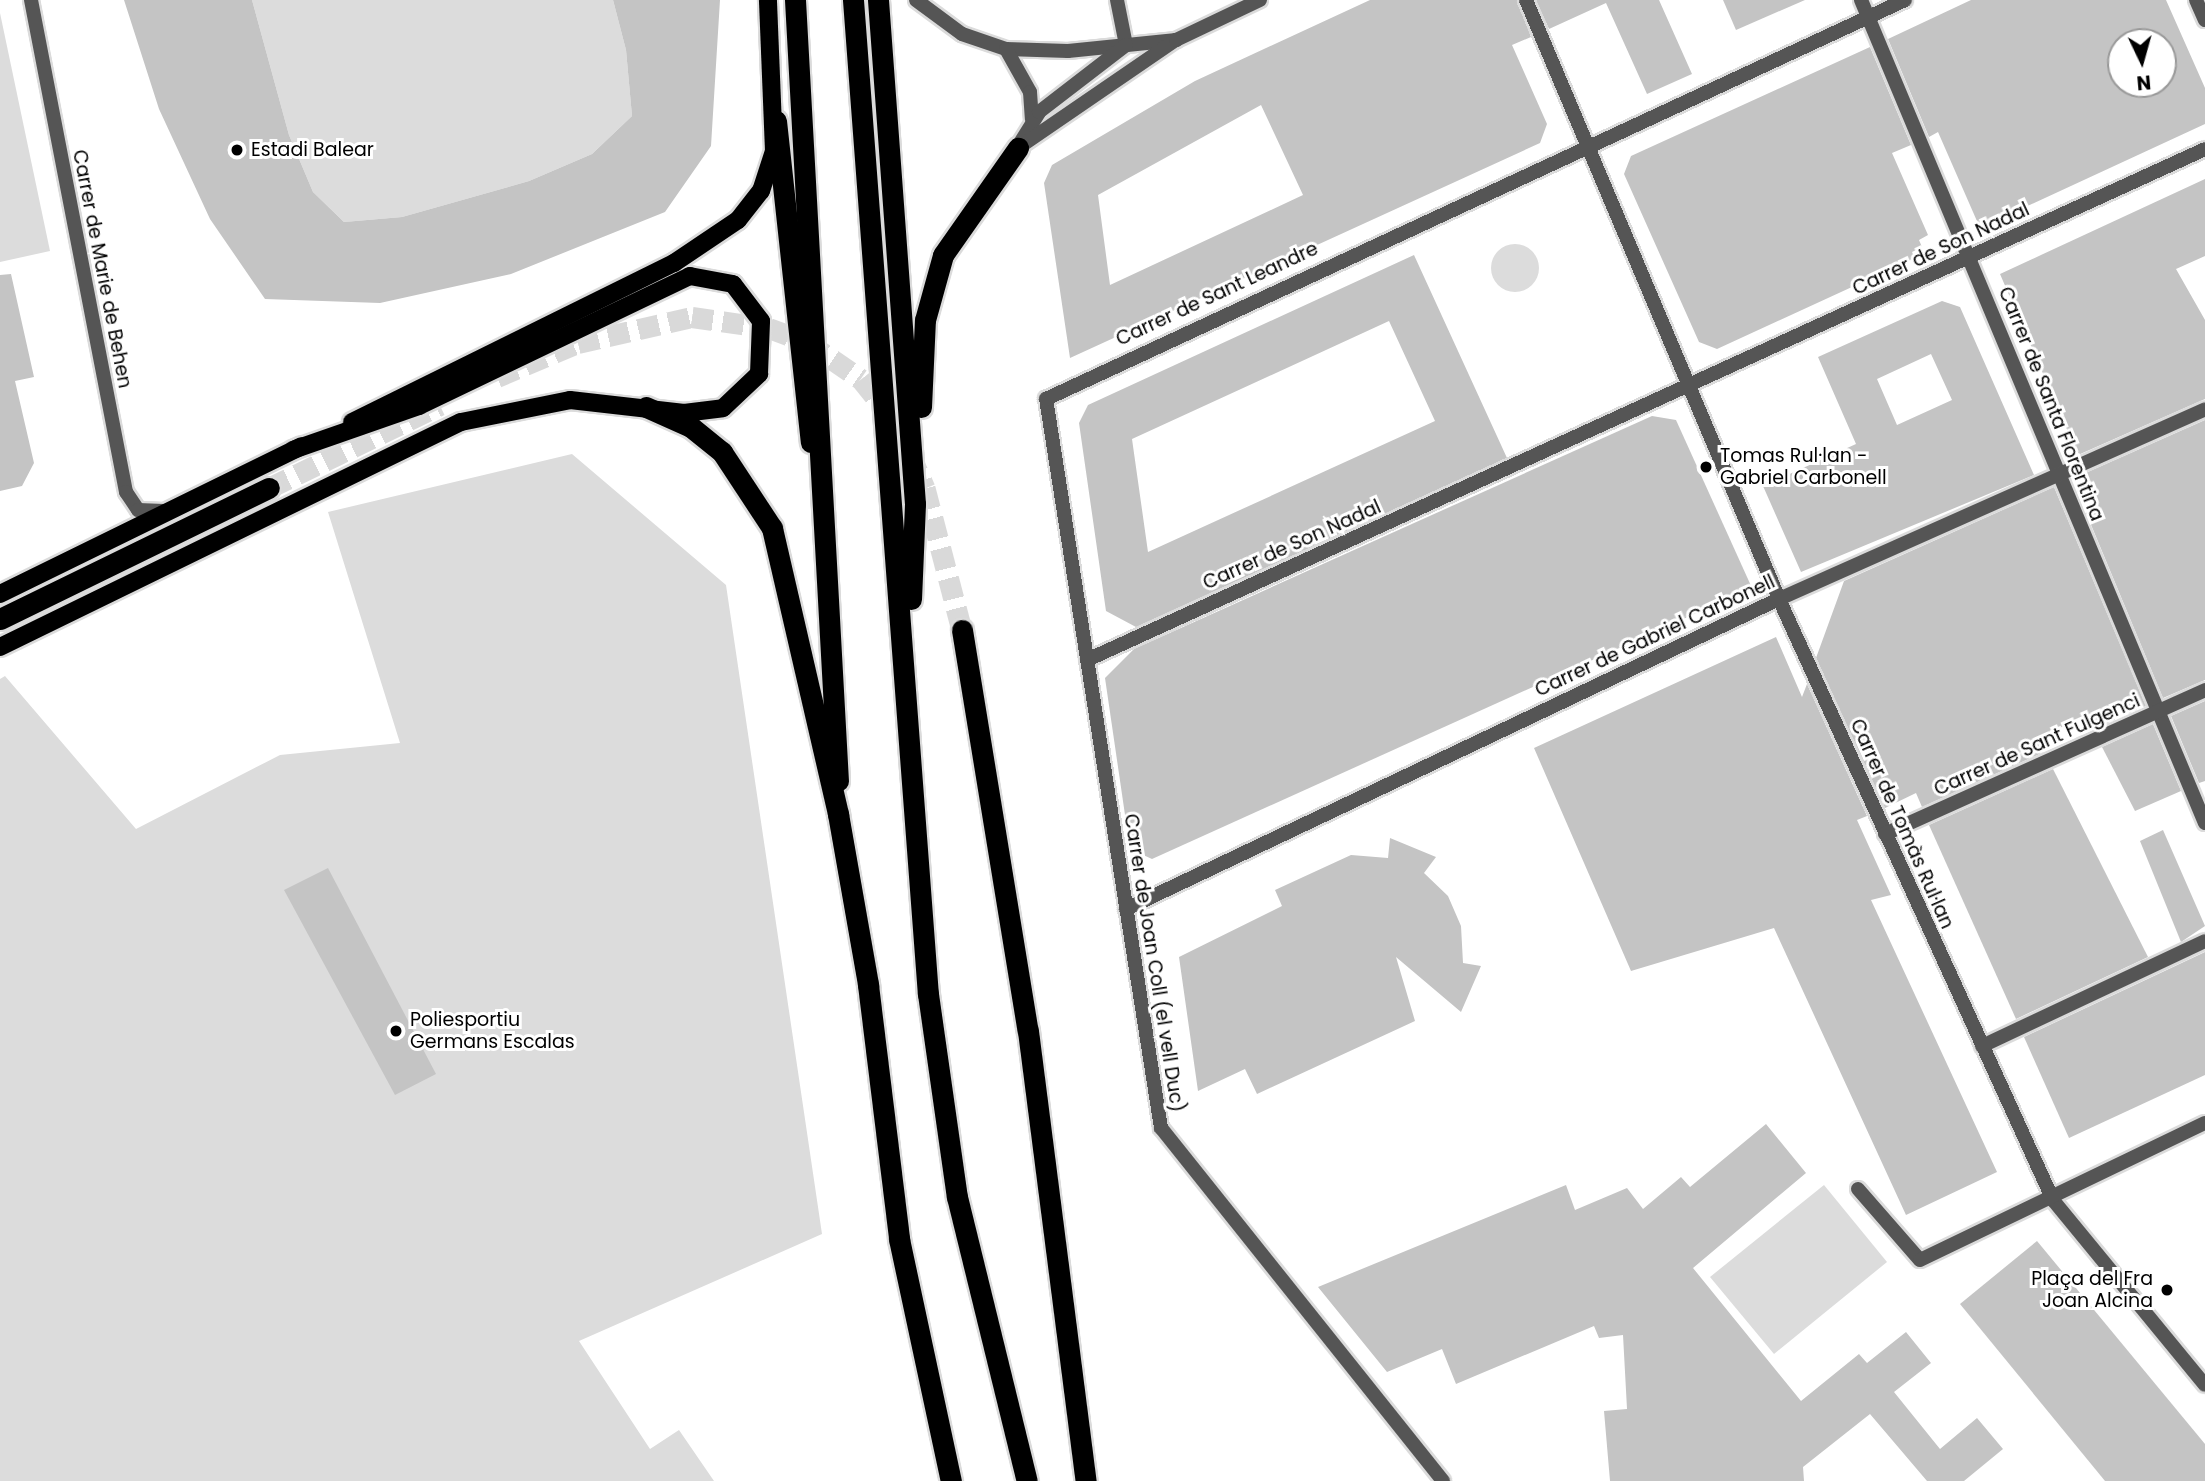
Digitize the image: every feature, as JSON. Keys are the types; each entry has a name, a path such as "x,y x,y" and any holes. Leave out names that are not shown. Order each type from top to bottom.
{"highway":[{"path":"795,0 827,544 838,814"},
{"path":"853,0 928,994 955,1183 992,1360 1027,1481"},
{"path":"878,0 915,503"},
{"path":"776,121 799,364 827,544"},
{"path":"906,678 925,320 943,255 1017,148"},
{"path":"646,407 708,440 760,503 779,557 787,614 838,814 868,985 899,1239 951,1481"},
{"path":"0,619 269,488"},
{"path":"962,630 1028,1031 1086,1481"}],"main road":[{"path":"0,594 721,236 761,191 771,168 776,121 768,0"},
{"path":"0,647 461,422 570,400 705,413 751,388 765,337 747,295 712,276 690,276 419,406 293,450"}],"street":[{"name":"Carrer de Marie de Behen","path":"31,0 126,492 138,510 169,510"},
{"path":"916,0 962,34 1006,49 1126,45 1176,40"},
{"path":"1117,0 1126,45"},
{"path":"1017,148 1176,40 1260,0"},
{"path":"1526,0 1693,384"},
{"name":"Carrer de Santa Florentina","path":"1861,0 1970,257 2057,475 2205,823"},
{"path":"1590,145 1905,0"},
{"path":"2196,0 2205,20"},
{"path":"1017,148 1032,119 1126,45"},
{"path":"1006,49 1030,92 1032,119"},
{"name":"Carrer de Sant Leandre","path":"1046,399 1407,228 1590,145"},
{"name":"Carrer de Son Nadal","path":"1087,660 2205,149"},
{"name":"Carrer de Tomàs Rul·lan","path":"1693,384 1779,598 2053,1200 2205,1385"},
{"name":"Carrer de Joan Coll (el vell Duc)","path":"1046,399 1161,1128 1443,1481"},
{"name":"Carrer de Gabriel Carbonell","path":"1126,909 1779,598 2205,409"},
{"name":"Carrer de Sant Fulgenci","path":"1885,834 2205,690"},
{"path":"1982,1046 2205,941"},
{"path":"1858,1189 1920,1260 2053,1200 2205,1123"}],"shaded area":[{"name":"Estadi Balear","path":"252,0 613,0 626,50 632,116 592,154 529,181 402,217 344,222 313,192 289,135"},
{"path":"0,13 50,251 0,262"},
{"path":"1515,244 1532,251 1539,268 1532,285 1515,292 1498,285 1491,268 1498,251"},
{"name":"Poliesportiu Germans Escalas","path":"572,454 726,585 822,1234 579,1341 650,1449 679,1430 714,1481 0,1481 0,679 5,676 136,829 280,755 400,743 328,512"},
{"path":"1824,1185 1887,1262 1774,1354 1710,1277"}],"building":[{"name":"Estadi Balear","path":"124,0 252,0 289,135 313,192 344,222 402,217 529,181 592,154 632,116 626,50 613,0 720,0 711,146 665,212 511,274 380,303 265,299 210,219 159,109"},
{"path":"1370,0 1517,0 1531,37 1512,45 1547,124 1540,143 1070,358 1044,183 1052,165 1195,81","holes":["1261,105 1303,195 1110,285 1098,195"]},
{"path":"1536,0 1659,0 1692,74 1647,94 1606,3 1549,29"},
{"path":"1723,0 1805,0 1736,30"},
{"path":"1971,0 2166,0 2205,88 2205,124 1980,228 1938,132 1929,137 1888,39"},
{"path":"1870,47 1911,145 1892,153 1928,235 1919,240 1922,247 1912,252 1915,258 1717,349 1699,342 1624,174 1631,156"},
{"path":"2205,179 2205,256 2176,269 2205,320 2205,399 2078,455 2000,274"},
{"path":"1414,255 1507,458 1136,627 1106,611 1079,423 1088,405","holes":["1389,321 1435,421 1148,552 1132,439"]},
{"path":"11,274 34,377 15,381 34,463 22,486 0,491 0,275"},
{"path":"1942,301 1960,307 2034,475 1801,572 1763,486 1856,444 1818,357","holes":["1931,354 1952,400 1897,425 1877,379"]},
{"path":"1652,416 1676,420 1752,588 1152,859 1130,849 1105,678 1134,649"},
{"path":"2205,420 2205,680 2163,698 2072,479"},
{"path":"2054,487 2146,706 2095,729 2089,715 2037,738 2044,752 1922,807 1916,793 1885,808 1816,658 1844,581"},
{"path":"1776,637 1802,697 1807,684 1867,816 1857,820 1891,895 1871,900 1997,1172 1906,1215 1774,928 1631,971 1534,748"},
{"path":"2205,701 2205,781 2199,783 2171,716"},
{"path":"2153,724 2181,791 2135,811 2102,747"},
{"path":"2053,769 2148,957 2016,1019 1929,825"},
{"path":"2163,830 2205,926 2181,942 2140,841"},
{"path":"1390,838 1436,857 1424,873 1448,896 1461,926 1463,963 1481,966 1461,1012 1396,957 1415,1021 1257,1094 1245,1069 1198,1091 1179,957 1282,906 1275,890 1351,855 1388,858"},
{"path":"328,868 436,1074 395,1095 284,890"},
{"path":"2205,952 2205,1075 2069,1138 2024,1037"},
{"path":"1766,1124 1806,1173 1693,1268 1801,1401 1859,1354 1867,1363 1906,1332 1931,1363 1894,1392 1940,1449 1977,1418 2003,1449 1964,1481 1927,1481 1870,1414 1803,1467 1804,1481 1610,1481 1604,1411 1627,1409 1623,1335 1599,1338 1594,1326 1456,1384 1442,1349 1387,1372 1318,1287 1566,1185 1575,1210 1627,1188 1643,1209 1681,1177 1690,1187"},
{"path":"2037,1241 2205,1444 2205,1481 2105,1481 1960,1304"}],"tunnel":[{"path":"497,377 578,343 692,317 769,328 807,342 861,379 897,424 925,488 962,630"},
{"path":"269,488 440,405"}],"place":[{"name":"Estadi Balear","path":"237,150"},
{"name":"Tomas Rul·lan - Gabriel Carbonell","path":"1706,467"},
{"name":"Poliesportiu Germans Escalas","path":"396,1031"},
{"name":"Plaça del Fra Joan Alcina","path":"2167,1290"}]}
